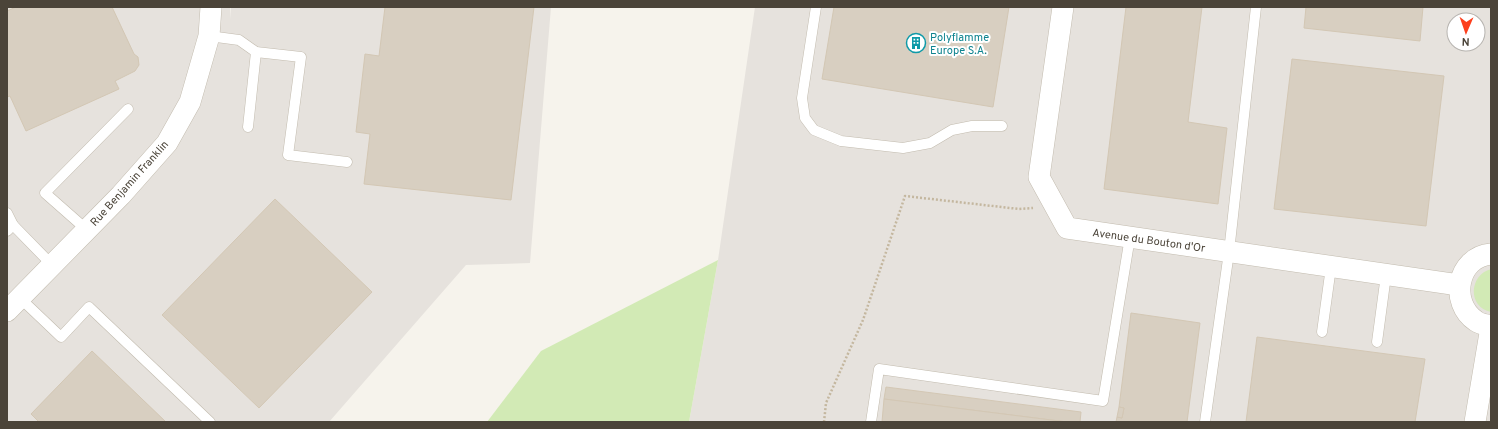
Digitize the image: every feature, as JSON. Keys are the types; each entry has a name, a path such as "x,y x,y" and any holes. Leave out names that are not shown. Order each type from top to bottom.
{"street":[{"name":"Rue Benjamin Franklin","path":"13,304 121,195 167,143 190,102 209,36 211,7"},
{"name":"Avenue du Bouton d'Or","path":"1064,7 1040,177 1068,228 1459,285"},
{"path":"1475,422 1491,327 1477,322 1467,312 1460,298 1459,285 1464,270 1473,261 1491,254"}],"lane":[{"path":"816,7 802,98 805,118 814,130 841,141 903,148 930,142 952,130 972,126 1002,126"},
{"path":"1205,422 1229,252 1256,7"},
{"path":"209,36 239,40 256,52 301,58 288,156 347,162"},
{"path":"248,127 256,52"},
{"path":"87,230 45,193 128,109"},
{"path":"7,213 10,228 52,265"},
{"path":"871,422 879,369 1103,401 1130,238"},
{"path":"1322,332 1331,267"},
{"path":"1377,342 1386,275"},
{"path":"13,304 61,337 89,307 210,422"}],"path":[{"path":"824,422 826,403 863,320 905,196 1019,209 1055,206"}],"shaded area":[{"path":"7,7 230,7 231,19 231,7 551,7 530,263 466,265 329,422 7,422"},
{"path":"755,7 1491,7 1491,422 689,422 718,260"}],"green space":[{"path":"718,260 689,422 487,422 541,351"},
{"path":"1491,269 1491,312 1483,309 1478,304 1474,291 1478,278 1484,272"}],"building":[{"path":"16,7 112,7 134,54 138,57 139,65 135,71 115,81 119,89 26,131 10,96 7,97 7,11"},
{"path":"385,7 534,7 511,200 364,184 370,134 356,132 365,54 379,56"},
{"name":"Polyflamme Europe S.A.","path":"834,7 1009,7 993,107 822,79"},
{"path":"1126,7 1202,7 1188,122 1227,128 1218,204 1104,189"},
{"path":"1306,7 1423,7 1420,41 1304,28"},
{"path":"1292,59 1444,76 1426,226 1274,209"},
{"path":"275,199 372,292 259,408 162,315"},
{"path":"1131,313 1200,323 1187,422 1116,422 1117,417 1122,418 1124,408 1119,407"},
{"path":"1257,337 1425,359 1415,422 1246,422"},
{"path":"92,351 166,422 39,422 31,414"},
{"path":"886,387 1081,412 1080,422 1067,422 884,399"},
{"path":"884,399 1067,422 882,422"},
{"path":"1119,407 1124,408 1122,418 1117,417"}],"place":[{"name":"Polyflamme Europe S.A.","path":"916,43"}]}
